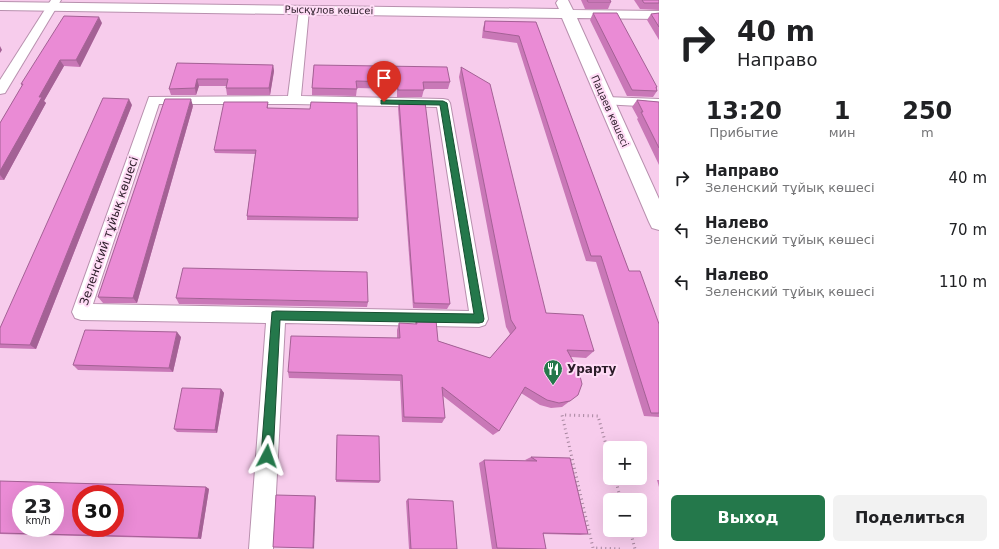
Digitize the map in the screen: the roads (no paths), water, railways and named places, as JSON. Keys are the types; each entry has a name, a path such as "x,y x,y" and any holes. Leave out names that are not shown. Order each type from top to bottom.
{"street":[{"name":"Рысқұлов көшсеі","path":"0,6 54,3 304,10 565,7 659,15"},
{"path":"0,90 54,3"},
{"name":"Пацаев көшесі","path":"565,7 659,222"},
{"path":"294,100 304,10"},
{"name":"Зеленский тұйық көшесі","path":"154,100 294,100 443,103 479,319 276,315 81,312 154,100"},
{"path":"606,101 659,103"},
{"path":"261,549 276,315"}],"place":[{"name":"Урарту","path":"553,386"}]}
